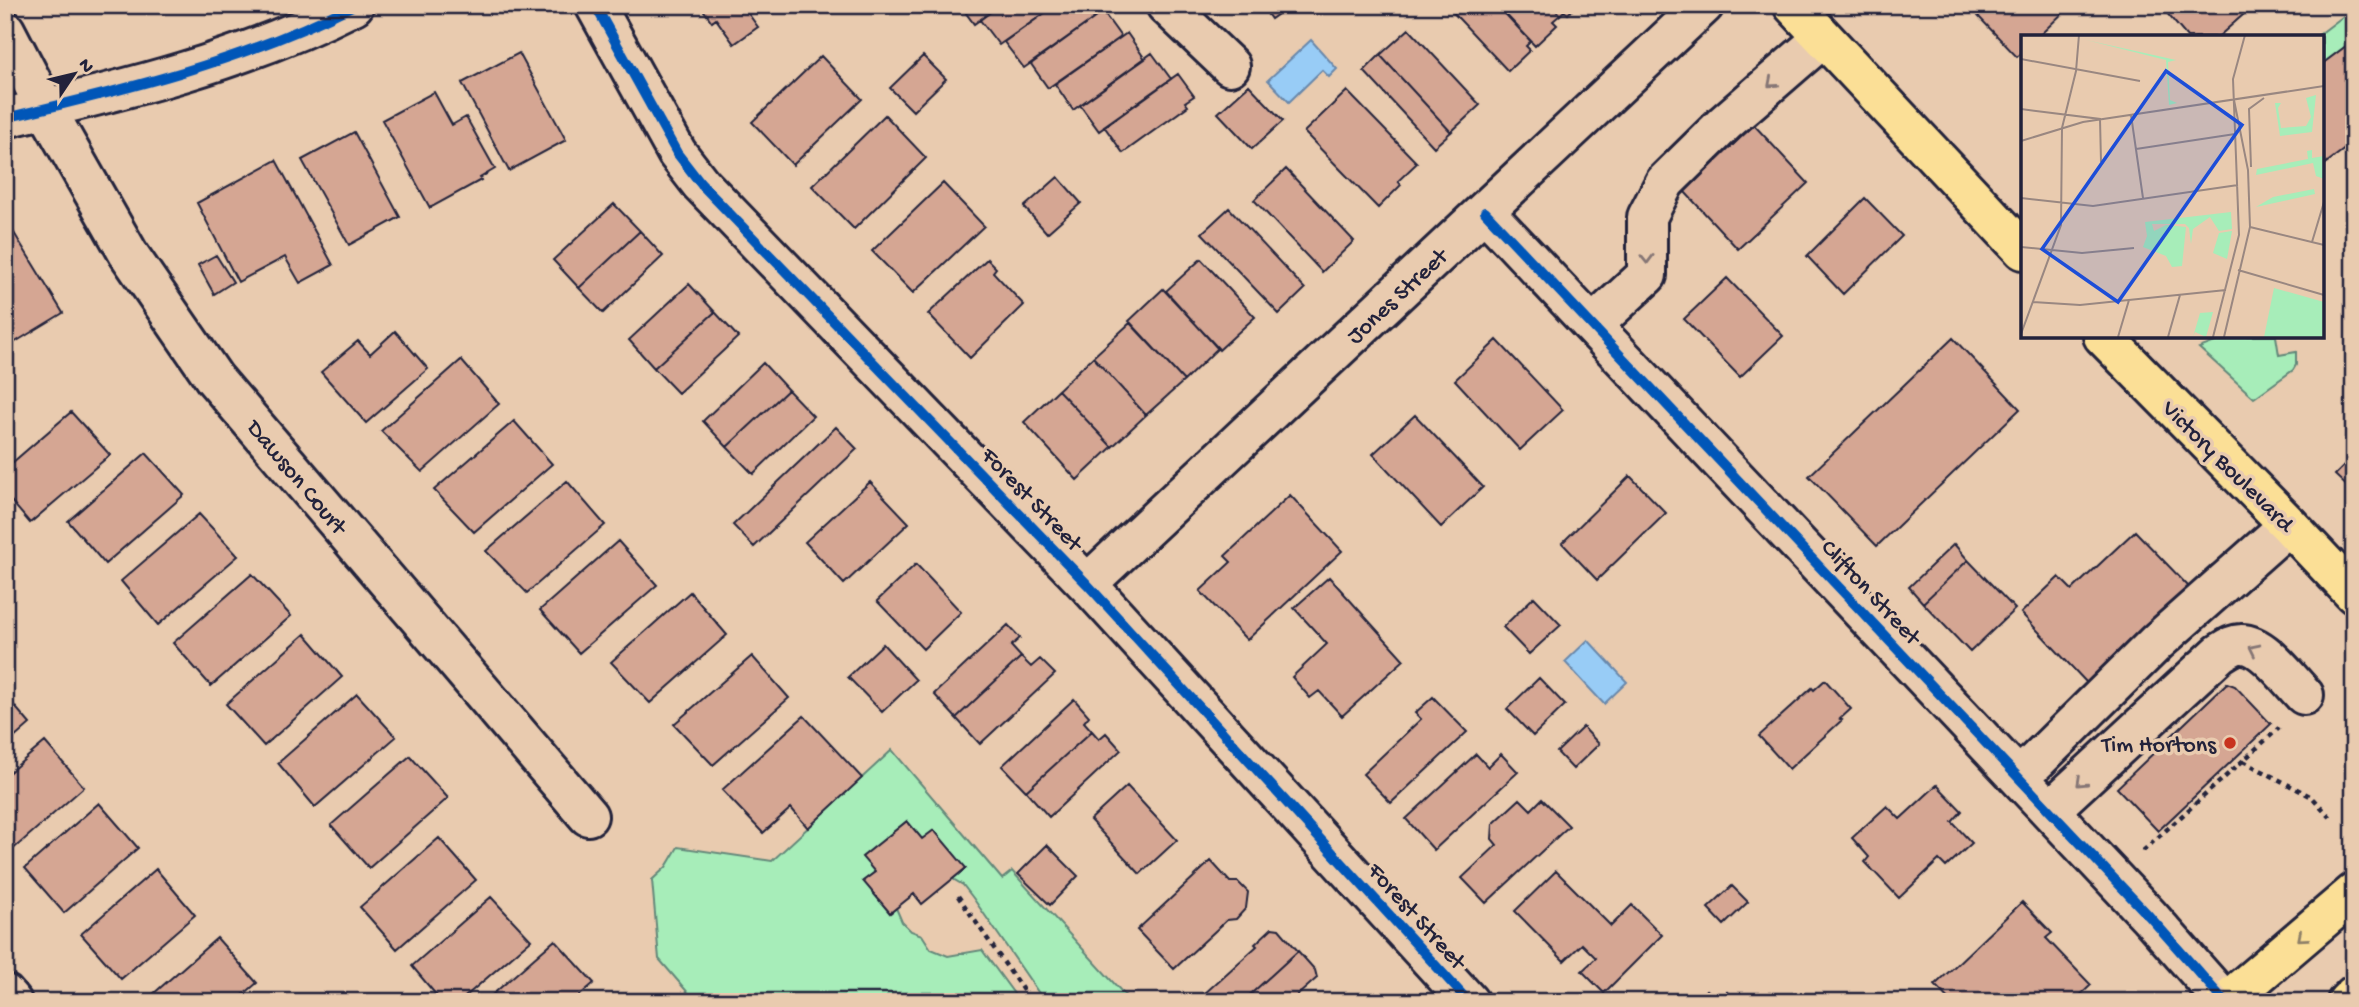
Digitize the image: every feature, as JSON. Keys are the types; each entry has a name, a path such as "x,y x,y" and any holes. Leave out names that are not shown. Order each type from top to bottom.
{"main road":[{"path":"1793,5 2021,248"},
{"name":"Victory Boulevard","path":"2106,338 2354,594"},
{"path":"2226,1002 2354,893"},
{"path":"2347,1002 2354,995"}],"street":[{"path":"5,118 116,92 236,56 354,5"},
{"name":"Forest Street","path":"595,5 677,153 701,184 1087,584 1469,1002"},
{"path":"1166,5 1230,66"},
{"name":"Jones Street","path":"1087,584 1704,5"},
{"name":"Dawson Court","path":"5,30 46,109 128,253 214,378 588,816"},
{"path":"1592,325 1647,275 1647,217 1665,182 1725,123 1823,38"},
{"name":"Clifton Street","path":"1485,212 2150,916 2226,1002"},
{"path":"2019,778 2157,642 2289,524"},
{"path":"2050,810 2220,653 2233,646 2243,644 2255,647 2268,657 2293,710"},
{"path":"5,993 12,1002"}],"path":[{"path":"2141,853 2243,761 2293,710"},
{"path":"2243,761 2312,797 2332,819"},
{"path":"958,896 1031,1002"}],"green space":[{"path":"2354,8 2354,40 2324,62 2324,35 2319,35"},
{"path":"2226,338 2276,338 2279,355 2296,352 2296,365 2254,398 2199,348"},
{"path":"892,750 1002,879 1012,871 1131,1002 1045,1002 973,898 963,885 953,879 965,868 934,830 922,839 907,821 863,857 875,872 864,881 890,913 896,908 902,922 911,931 922,935 931,949 948,956 982,950 1020,1002 696,1002 659,959 652,880 666,867 678,847 772,861"}],"water":[{"path":"1311,40 1337,69 1329,77 1322,70 1289,102 1268,80"},
{"path":"1588,640 1627,682 1604,704 1565,662"}],"building":[{"path":"700,5 742,5 758,27 734,44 716,19 712,22"},
{"path":"960,5 1000,5 974,24"},
{"path":"1000,5 1056,5 999,45 980,20"},
{"path":"1056,5 1087,5 1096,17 1024,68 1004,42"},
{"path":"1261,5 1291,5 1271,19"},
{"path":"1446,5 1497,5 1531,41 1526,46 1530,50 1508,71"},
{"path":"1497,5 1551,5 1560,15 1553,21 1557,25 1535,46"},
{"path":"1551,5 1577,5 1568,14 1564,11 1560,15"},
{"path":"1989,5 2071,5 2040,35 2021,35 2021,54 2017,57 1978,16"},
{"path":"2160,5 2237,5 2244,14 2220,35 2185,35"},
{"path":"1103,12 1121,37 1048,88 1031,64"},
{"path":"1409,29 1480,105 1451,132 1380,55"},
{"path":"1127,33 1145,59 1073,110 1055,84"},
{"path":"2354,40 2354,142 2324,164 2324,62"},
{"path":"519,53 566,140 509,171 462,83"},
{"path":"1152,53 1171,79 1099,131 1080,105"},
{"path":"1380,55 1451,132 1434,147 1364,71"},
{"path":"821,56 862,99 793,165 752,122"},
{"path":"923,56 946,79 913,111 890,88"},
{"path":"1178,74 1194,96 1185,102 1188,106 1123,153 1104,126"},
{"path":"1249,85 1283,121 1252,149 1218,113"},
{"path":"1347,91 1417,163 1398,181 1401,185 1378,208 1304,132"},
{"path":"434,92 452,125 466,117 495,169 480,178 481,180 430,208 382,120"},
{"path":"885,115 926,158 854,229 812,186"},
{"path":"1754,125 1808,183 1738,249 1684,191"},
{"path":"354,132 400,217 349,245 302,160"},
{"path":"276,160 333,265 300,283 285,257 238,282 197,203"},
{"path":"1286,169 1354,241 1322,272 1254,200"},
{"path":"1058,177 1081,203 1047,233 1024,207"},
{"path":"943,183 984,226 913,293 872,251"},
{"path":"1865,198 1902,236 1843,294 1807,256"},
{"path":"614,204 640,231 579,288 553,260"},
{"path":"1229,208 1305,289 1279,314 1202,233"},
{"path":"11,228 63,313 12,344 5,333 5,232"},
{"path":"640,231 663,256 603,313 579,288"},
{"path":"216,255 233,282 214,294 198,265"},
{"path":"987,259 996,268 993,272 1024,305 970,358 928,314"},
{"path":"1201,259 1255,317 1219,350 1166,291"},
{"path":"1727,278 1783,336 1740,377 1684,319"},
{"path":"689,284 715,312 654,368 629,340"},
{"path":"1163,289 1218,348 1184,381 1129,321"},
{"path":"715,312 738,337 678,393 654,368"},
{"path":"1130,323 1184,381 1146,415 1093,357"},
{"path":"395,331 428,369 366,423 321,372 358,341 370,354"},
{"path":"1953,338 2020,409 1877,546 1809,476"},
{"path":"1497,340 1563,410 1520,450 1455,380"},
{"path":"1093,357 1146,415 1112,447 1058,390"},
{"path":"461,360 499,404 422,472 381,431"},
{"path":"763,363 788,390 727,447 703,421"},
{"path":"788,390 813,416 753,474 727,447"},
{"path":"1058,390 1112,447 1077,480 1024,422"},
{"path":"71,412 110,455 30,523 5,494 5,469"},
{"path":"1415,415 1483,487 1441,527 1373,454"},
{"path":"514,421 552,464 474,532 434,490"},
{"path":"836,427 857,449 754,547 733,525"},
{"path":"146,453 184,495 105,564 68,521"},
{"path":"2354,456 2354,493 2335,475"},
{"path":"1630,476 1666,513 1597,580 1562,543"},
{"path":"567,481 605,525 527,593 486,551"},
{"path":"870,482 909,523 844,584 805,542"},
{"path":"1290,495 1342,551 1247,640 1200,591 1231,562 1225,556"},
{"path":"199,514 238,556 158,625 121,581"},
{"path":"2135,531 2189,587 2087,683 2021,613 2059,577 2072,590"},
{"path":"618,541 657,585 579,653 540,610"},
{"path":"1954,544 1968,560 1923,603 1909,587"},
{"path":"1968,560 2015,609 1970,652 1923,603"},
{"path":"916,564 961,612 923,649 877,601"},
{"path":"252,574 291,616 211,686 173,643"},
{"path":"1329,577 1404,660 1342,716 1319,691 1310,698 1292,677 1327,644 1294,608"},
{"path":"690,592 727,635 650,703 611,662"},
{"path":"1534,597 1561,625 1529,654 1503,627"},
{"path":"1008,625 1020,638 1011,646 1021,657 956,718 934,694"},
{"path":"305,634 342,677 264,746 226,704"},
{"path":"883,644 916,680 882,712 848,677"},
{"path":"752,656 789,698 713,765 674,724"},
{"path":"1021,657 1031,667 1040,659 1055,674 980,744 956,718"},
{"path":"1539,678 1565,705 1533,736 1507,709"},
{"path":"1825,680 1851,709 1789,769 1759,736 1812,688 1814,690"},
{"path":"2227,683 2235,686 2271,724 2158,831 2117,788"},
{"path":"357,694 396,737 315,807 278,763"},
{"path":"5,695 30,724 5,746"},
{"path":"1433,697 1467,732 1391,803 1363,774 1421,719 1415,713"},
{"path":"1074,699 1089,716 1084,722 1092,731 1026,791 1002,766"},
{"path":"804,716 862,778 808,828 791,808 763,833 722,790"},
{"path":"1583,727 1599,744 1573,769 1557,752"},
{"path":"1092,731 1099,739 1106,733 1121,750 1049,817 1026,791"},
{"path":"45,742 84,787 10,852 5,847 5,776"},
{"path":"1476,754 1488,767 1501,754 1518,772 1434,850 1406,819"},
{"path":"410,756 448,798 369,868 331,825"},
{"path":"1937,785 1962,811 1952,822 1972,843 1946,867 1939,860 1899,898 1865,862 1869,857 1852,838 1887,806 1900,819"},
{"path":"1127,786 1177,840 1140,874 1090,820"},
{"path":"1520,799 1531,810 1542,799 1569,826 1486,903 1462,878 1497,845 1492,839 1493,824"},
{"path":"99,803 138,848 64,913 25,868"},
{"path":"907,821 922,839 934,830 966,868 922,904 914,894 890,913 863,881 875,872 862,857"},
{"path":"439,838 476,880 397,949 360,907"},
{"path":"1047,845 1078,876 1050,905 1018,874"},
{"path":"1211,861 1230,882 1238,882 1248,892 1246,908 1236,919 1227,920 1174,969 1137,930"},
{"path":"156,869 195,915 121,979 81,934"},
{"path":"1556,871 1611,926 1632,905 1662,935 1604,993 1582,971 1596,958 1582,944 1564,961 1515,911"},
{"path":"1732,886 1748,902 1724,925 1708,908"},
{"path":"491,897 531,940 459,1002 442,1002 412,966"},
{"path":"2022,902 2052,933 2046,938 2091,985 2073,1002 1951,1002 1935,985"},
{"path":"1272,928 1279,929 1298,951 1242,1002 1211,1002 1204,994 1257,946 1255,944"},
{"path":"217,938 257,983 235,1002 144,1002"},
{"path":"555,940 594,983 572,1002 484,1002"},
{"path":"1298,951 1315,970 1317,978 1290,1002 1242,1002"},
{"path":"1707,990 1718,1001 1727,992 1736,1002 1684,1002 1692,994 1697,999"}],"cycle path":[{"path":"5,118 139,85 227,58 312,25 354,5"},
{"path":"595,5 677,153 701,184 1087,584 1469,1002"},
{"path":"1485,212 2149,916 2225,1002"}],"place":[{"name":"Tim Hortons","path":"2230,743"}]}
